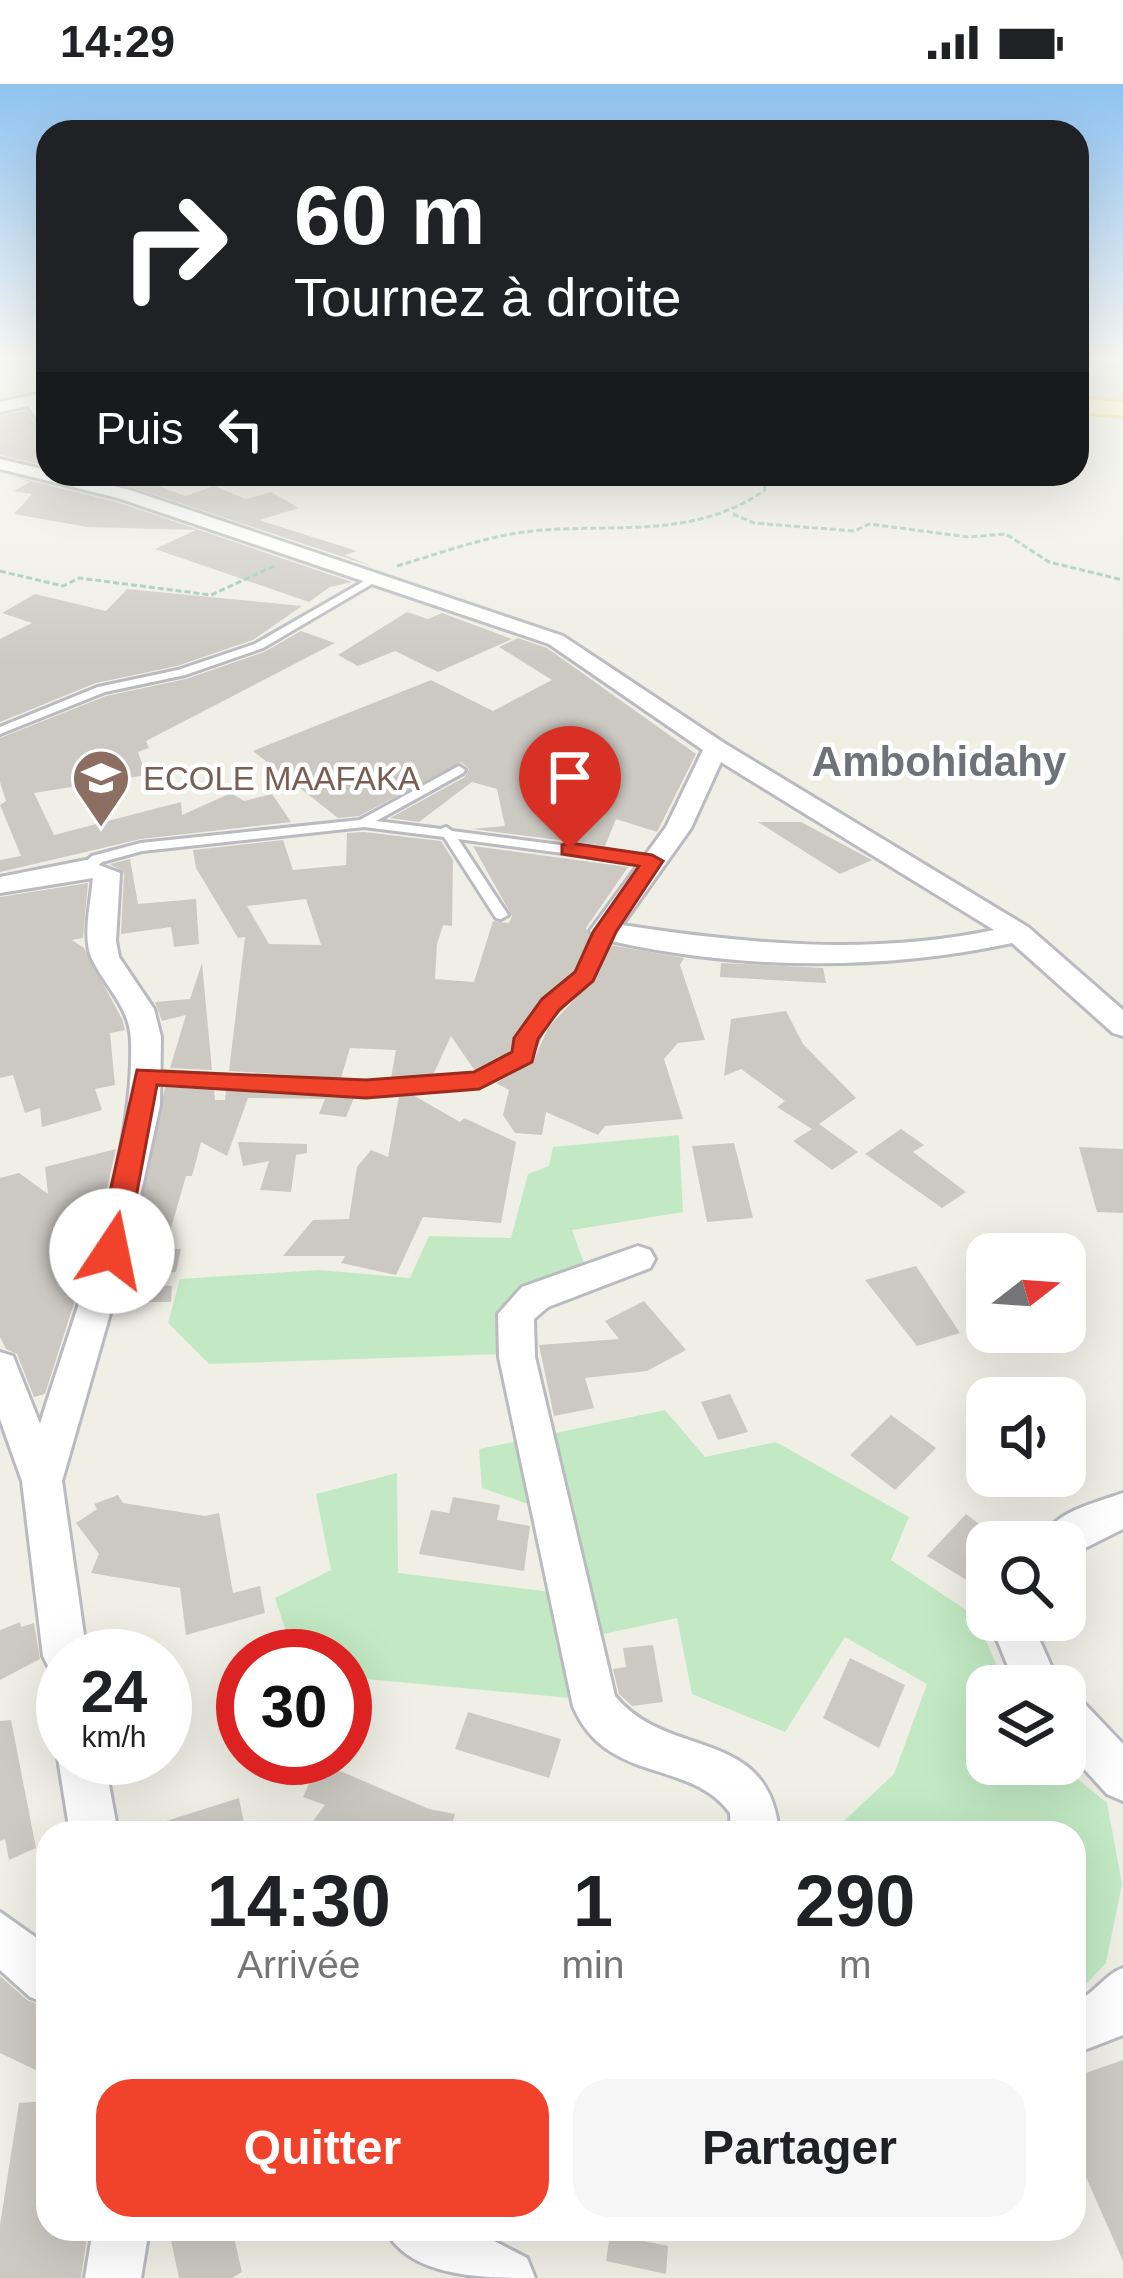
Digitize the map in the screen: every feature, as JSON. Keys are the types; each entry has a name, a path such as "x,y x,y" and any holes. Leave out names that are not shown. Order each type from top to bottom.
{"street":[{"path":"5,466 36,462"},
{"path":"5,466 36,473"},
{"path":"93,486 556,640 716,748 1018,934 1123,1027"},
{"path":"716,748 678,828 604,932 789,958 946,951 1018,934"},
{"path":"0,885 86,868 109,875 102,941 105,957 139,1009 146,1036 146,1076 112,1251 42,1481"},
{"path":"638,1259 535,1297 515,1314 518,1357 595,1706 619,1734 745,1786 758,1808 756,1821"},
{"path":"0,1367 42,1481 61,1629"},
{"path":"1086,1525 1123,1511"},
{"path":"1086,1738 1123,1778"},
{"path":"86,1785 92,1821"},
{"path":"0,1937 36,1968"},
{"path":"1086,2024 1107,2016 1123,1993"},
{"path":"113,2278 119,2241"},
{"path":"440,2241 507,2278"}],"lane":[{"path":"0,731 102,688 181,673 259,646 368,577"},
{"path":"364,823 459,770"},
{"path":"86,868 141,847 364,823 652,861"},
{"path":"446,831 501,915"},
{"path":"146,1076 366,1089 479,1081 524,1056 526,1038 551,1004 585,976 604,932"}],"path":[{"path":"734,514 764,486"},
{"path":"368,577 513,534 734,514 754,523 854,531 869,524 968,537 1006,534 1049,562 1123,580"},
{"path":"0,571 63,586 79,578 211,595 240,579 257,577 294,553"}],"green space":[{"path":"679,1135 683,1212 572,1230 584,1263 521,1290 503,1354 209,1364 168,1323 180,1279 319,1270 410,1278 429,1236 511,1238 528,1174 549,1166 553,1147"},
{"path":"665,1410 705,1457 776,1442 909,1517 891,1560 966,1610 966,1641 986,1641 997,1665 966,1665 966,1785 1085,1785 1107,1803 1122,1884 1106,1963 1086,1984 1086,1821 844,1821 894,1774 927,1684 845,1637 785,1732 692,1694 677,1618 590,1637 581,1699 372,1680 372,1629 285,1629 275,1598 331,1570 316,1494 397,1473 398,1573 551,1592 551,1512 482,1488 479,1449"}],"building":[{"path":"14,477 117,502 352,582 330,587 309,602 155,549 196,530 87,527 14,514 32,494 14,491 30,482"},
{"path":"128,486 159,486 185,496 214,486 246,499 271,492 299,508 259,520 357,551 345,555 374,567"},
{"path":"127,589 302,606 253,640 177,666 96,683 0,722 0,639 32,623 2,613 35,594 106,611"},
{"path":"407,612 428,619 442,613 512,639 438,672 395,651 358,666 338,655"},
{"path":"301,631 335,643 146,741 149,748 138,752 146,775 34,793 54,835 181,802 182,815 231,793 244,801 272,794 291,822 141,839 0,872 0,860 21,856 0,805 6,801 0,782 0,738 106,696 186,679 264,652"},
{"path":"518,638 547,648 696,754 657,832 616,819 605,846 472,829 505,826 497,789 472,782 419,822 390,818 465,777 469,769 461,762 359,816 338,818 253,751 431,680 493,711 552,680 499,647"},
{"path":"758,822 801,822 872,860 840,874"},
{"path":"347,833 441,841 453,860 452,926 443,925 435,979 474,982 493,921 509,923 512,916 473,846 628,867 586,928 590,939 578,967 524,1025 513,1050 475,1071 451,1036 433,1075 391,1078 396,1050 350,1048 341,1078 229,1071 245,937 238,938 196,868 193,850 283,840 293,870 346,865","holes":["306,899 321,945 269,944 247,906"]},
{"path":"130,859 138,904 196,899 199,944 174,947 171,927 121,934 124,873 110,864"},
{"path":"88,883 83,938 72,940 84,948 122,1019 125,1030 110,1033 115,1085 95,1089 102,1110 42,1127 40,1108 25,1113 13,1075 0,1078 0,897"},
{"path":"610,945 684,958 680,965 705,1040 678,1043 664,1059 683,1119 605,1126 598,1135 546,1112 542,1135 515,1133 503,1115 509,1090 496,1083 533,1062 548,1028 597,975"},
{"path":"202,963 212,1070 170,1068 186,1015 162,1021 155,1002 190,999"},
{"path":"721,963 823,968 826,983 720,977"},
{"path":"786,1011 803,1044 856,1098 819,1124 858,1152 832,1170 793,1141 812,1129 777,1107 785,1101 741,1069 724,1076 731,1019"},
{"path":"165,1087 214,1090 215,1100 225,1100 226,1090 354,1098 346,1117 319,1114 325,1099 248,1098 227,1156 201,1142 192,1176 186,1176 165,1249 181,1249 176,1272 127,1273"},
{"path":"413,1095 460,1122 464,1118 516,1142 501,1223 423,1217 396,1275 341,1263 345,1256 283,1256 313,1220 349,1219 357,1167 371,1150 388,1157 399,1096"},
{"path":"901,1129 924,1145 913,1152 966,1192 942,1208 865,1154"},
{"path":"238,1142 307,1144 307,1153 296,1155 291,1192 260,1190 269,1161 243,1166"},
{"path":"734,1143 753,1218 707,1222 692,1146"},
{"path":"1079,1147 1123,1149 1123,1213 1097,1212"},
{"path":"116,1149 103,1205 83,1204 90,1243 82,1278 45,1394 34,1397 17,1354 6,1349 0,1337 0,1178 19,1173 48,1194 45,1167"},
{"path":"916,1266 960,1333 917,1346 865,1280"},
{"path":"124,1282 172,1286 171,1302 118,1302"},
{"path":"644,1301 686,1350 647,1371 585,1378 594,1408 554,1416 539,1345 619,1339 605,1321"},
{"path":"730,1394 748,1432 718,1440 701,1402"},
{"path":"891,1415 936,1448 895,1490 850,1455"},
{"path":"118,1495 123,1503 205,1516 219,1513 233,1593 260,1586 265,1613 192,1633 192,1629 185,1629 180,1588 91,1573 99,1554 76,1523 97,1509 94,1504"},
{"path":"453,1497 500,1505 497,1520 530,1526 524,1571 419,1554 431,1510 449,1513"},
{"path":"966,1514 975,1521 966,1521 966,1580 927,1556"},
{"path":"20,1622 21,1627 34,1623 36,1661 0,1680 0,1630"},
{"path":"653,1645 663,1702 632,1706 619,1694 613,1669 626,1667 623,1648"},
{"path":"850,1658 905,1685 879,1748 823,1718"},
{"path":"468,1712 561,1739 549,1778 455,1749"},
{"path":"11,1720 36,1848 9,1860 5,1839 0,1841 0,1721"},
{"path":"308,1785 372,1785 429,1809 455,1814 453,1821 313,1821 325,1805 303,1797"},
{"path":"239,1798 244,1821 166,1821"},
{"path":"0,1976 36,2003 36,2070 0,2053"},
{"path":"1123,2060 1123,2261 1086,2177 1086,2073"},
{"path":"36,2102 36,2241 86,2241 81,2278 0,2278 0,2225 19,2103"},
{"path":"171,2241 235,2241 242,2272 232,2278 179,2278"},
{"path":"609,2241 668,2246 666,2274 606,2261"}],"place":[{"name":"ECOLE MAAFAKA","path":"101,829"}],"district":[{"name":"Ambohidahy","path":"939,761"}],"route":[{"path":"112,1251 146,1076 319,1082 366,1089 412,1082 479,1081 524,1056 526,1038 551,1004 585,976 604,932 652,861 570,849"}]}
